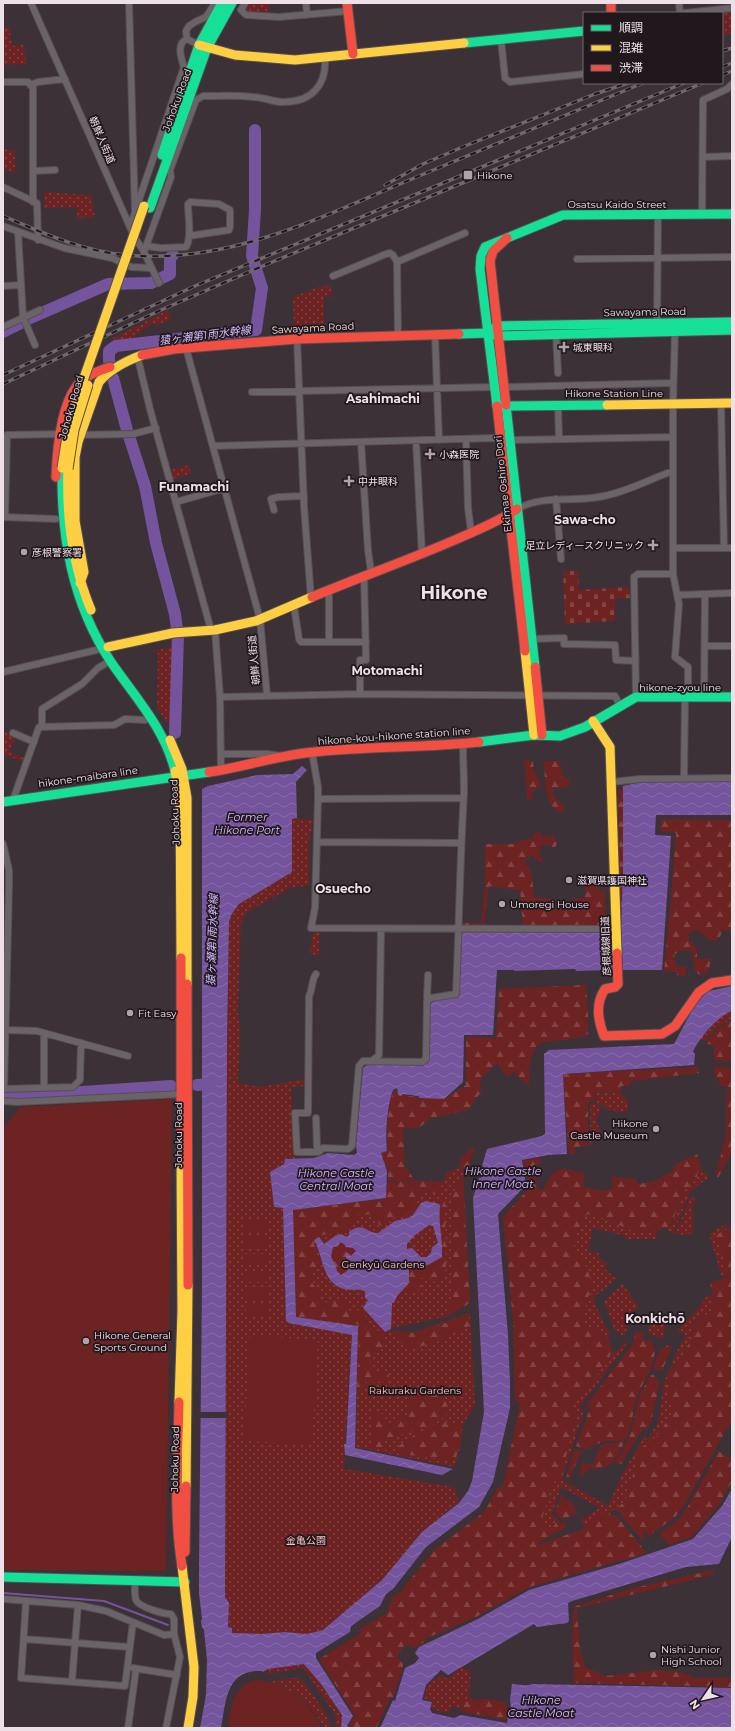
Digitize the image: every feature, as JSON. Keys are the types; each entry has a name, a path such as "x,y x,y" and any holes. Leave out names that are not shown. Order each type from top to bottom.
{"main road":[{"name":"Johoku Road","path":"188,1728 193,1697 194,1668 185,1582 178,1541 177,1491 182,1304 181,764 166,732 90,625 66,554 60,493 65,469 68,430 77,398 147,207 203,47 222,3"},
{"name":"Johoku Road","path":"203,47 232,3"},
{"path":"348,7 352,54"},
{"path":"203,47 251,57 295,60 583,31"},
{"name":"Osatsu Kaido Street","path":"485,247 563,215 732,214"},
{"name":"Ekimae Oshiro Dori","path":"499,387 498,336 490,256 494,249 506,238"},
{"name":"Ekimae Oshiro Dori","path":"485,247 482,253 480,269 488,333 499,387 538,735"},
{"name":"Sawayama Road","path":"675,327 732,322"},
{"path":"488,333 497,326"},
{"name":"Sawayama Road","path":"497,326 675,327 732,330"},
{"name":"Sawayama Road","path":"118,366 144,354 186,348 297,339 488,333 498,336 556,334 657,327"},
{"path":"118,366 105,374 99,382 75,457 74,503 78,540 84,572 77,584 66,578 59,546 56,519 56,466 60,434 75,388 93,374 118,366"},
{"name":"Hikone Station Line","path":"501,405 732,403"},
{"path":"105,648 177,632 213,630 260,619 367,574 422,554 513,511"},
{"name":"Ekimae Oshiro Dori","path":"513,511 532,639 534,696"},
{"name":"Johoku Road","path":"105,648 110,661 149,717 169,751 181,775 187,798 189,1094 185,1582"},
{"name":"hikone-zyou line","path":"538,735 560,736 576,731 636,697 732,697"},
{"name":"彦根城線旧道","path":"593,722 610,747 612,782 618,984 615,987 605,989 599,999 599,1021 604,1036 662,1034 675,1026 699,992 712,983 732,980"},
{"name":"hikone-kou-hikone station line","path":"181,775 221,770 312,752 362,748 451,745 538,735"},
{"name":"hikone-maibara line","path":"3,802 181,775"},
{"path":"3,1577 185,1582"}],"street":[{"name":"朝鮮人街道","path":"31,3 130,227 145,249 158,283"},
{"path":"129,3 135,212"},
{"path":"187,39 186,31 189,26 206,17 215,3"},
{"path":"245,3 241,10 246,15 278,17 307,15 348,7"},
{"path":"306,3 307,15"},
{"path":"694,12 732,8"},
{"path":"130,227 184,67 180,51 183,40 187,39"},
{"path":"187,39 203,47"},
{"path":"501,39 505,78 510,82 583,74"},
{"path":"189,236 229,230 230,210 219,204 190,202 188,204 189,243 186,247 145,249 171,177 170,170 196,100 203,96 254,97 282,102 303,99 314,92 321,83 325,71 325,57"},
{"path":"30,85 38,82 65,79"},
{"path":"3,82 28,82 33,88 33,202"},
{"path":"702,214 703,100 732,84"},
{"path":"703,157 732,156"},
{"path":"33,171 55,170"},
{"path":"3,187 37,203 38,240"},
{"path":"657,327 658,215"},
{"path":"3,226 38,240 64,248 112,258 131,267 153,271"},
{"path":"18,232 23,317 35,345"},
{"path":"397,262 465,233"},
{"path":"332,276 386,254 390,253 393,255 397,262 398,336"},
{"path":"577,259 732,257"},
{"path":"3,286 21,285"},
{"path":"3,327 40,310"},
{"path":"675,327 673,383 673,574 680,604 675,657 688,667 684,778"},
{"path":"556,334 558,373"},
{"path":"435,335 439,440"},
{"path":"297,339 301,443 311,598"},
{"name":"朝鮮人街道","path":"186,348 260,619 267,695 360,694 615,696 620,705"},
{"path":"136,357 213,630 220,697 221,770"},
{"path":"252,392 673,383"},
{"path":"721,403 724,548"},
{"path":"558,404 559,439"},
{"path":"56,519 4,517 7,435 133,434 156,428"},
{"path":"213,446 466,439 673,437"},
{"path":"466,439 468,508 472,531"},
{"path":"416,441 422,554"},
{"path":"360,694 360,660 366,660 368,550 361,442"},
{"path":"513,511 531,502 588,498 613,494 673,471"},
{"path":"176,502 225,488"},
{"path":"274,510 271,499 279,497 304,496"},
{"path":"556,500 561,559"},
{"path":"674,548 732,548"},
{"path":"636,697 634,578 638,574 673,574"},
{"path":"329,591 329,641"},
{"path":"678,595 732,593"},
{"path":"704,697 706,646 705,594"},
{"path":"294,606 299,639 301,642 366,642"},
{"path":"532,639 564,638 564,644 615,645 616,660 635,661"},
{"path":"706,646 732,646"},
{"path":"3,672 105,648"},
{"path":"42,727 42,709 82,684 98,668 110,661"},
{"path":"220,697 267,695"},
{"path":"13,800 39,727 114,725 125,719 145,720 149,717"},
{"path":"13,733 34,742"},
{"path":"429,1000 456,994 462,798 464,794 463,743"},
{"path":"312,752 318,787 318,799 315,908 310,928 616,929"},
{"path":"221,754 267,754 289,757"},
{"path":"612,782 640,779 732,778"},
{"path":"318,799 462,798"},
{"path":"317,842 461,843"},
{"path":"3,844 9,885 5,966 6,1030 4,1089 73,1087 80,1080 81,1043"},
{"path":"373,1060 379,1055 381,929"},
{"path":"316,974 313,978 312,990 309,996 308,1113 294,1113 297,1152 318,1152 323,1148 348,1149 352,1146 359,1066 364,1061 422,1062 426,1059 427,1001 429,1000 427,997 428,975"},
{"path":"6,1030 37,1031 128,1056"},
{"path":"44,1033 44,1088"},
{"path":"3,1101 17,1102 182,1094"},
{"path":"316,1118 317,1147 320,1151"},
{"path":"135,1580 135,1599 138,1604 164,1614 171,1614 174,1619 174,1634 180,1657 166,1728"},
{"path":"3,1599 78,1605 106,1611 164,1635 174,1634"},
{"path":"26,1601 22,1678 125,1686 133,1622"},
{"path":"72,1681 78,1605"},
{"path":"24,1639 129,1647"},
{"path":"127,1667 176,1675"},
{"path":"128,1728 136,1669"}],"green space":[{"path":"249,3 269,3 269,13 247,12 245,8"},
{"path":"732,11 732,33 723,36 723,12"},
{"path":"3,27 9,28 13,46 23,44 27,64 3,65"},
{"path":"3,149 15,151 15,173 3,168"},
{"path":"44,192 91,195 95,217 77,218 77,207 44,208"},
{"path":"331,285 332,297 324,297 324,329 294,330 293,297 321,286"},
{"path":"168,310 171,319 156,326 154,323 141,330 141,334 136,333 134,338 136,339 117,340 111,343 112,339"},
{"path":"189,465 191,474 172,479 170,470"},
{"path":"563,571 578,571 579,590 629,587 630,598 615,599 615,621 565,624"},
{"path":"175,635 173,721 166,722 157,707 158,652 153,653 153,651 171,647 171,636"},
{"path":"3,731 15,738 9,752 27,759 24,762 8,756 3,757"},
{"path":"522,761 533,761 534,771 541,785 532,792 533,798 529,801 527,800 525,766"},
{"path":"560,761 562,776 569,779 569,787 553,788 553,795 566,809 561,813 555,810 551,805 546,791 544,762"},
{"path":"623,786 623,870 621,931 618,792"},
{"name":"金亀公園","path":"292,818 313,820 309,842 309,886 292,887 247,912 241,923 238,1010 240,1034 238,1083 261,1087 306,1079 307,1086 291,1087 295,1159 287,1158 284,1164 270,1172 274,1207 283,1208 286,1321 289,1323 352,1334 344,1444 344,1469 448,1486 455,1489 459,1502 422,1532 382,1580 323,1630 307,1634 285,1632 261,1634 232,1633 229,1624 228,1606 225,1597 227,1040 229,922 231,915 239,904 292,872"},
{"path":"661,819 732,820 732,935 730,930 722,930 721,935 716,941 710,940 695,929 689,934 689,944 692,941 697,951 697,959 711,959 708,973 700,975 695,971 692,951 681,950 674,955 676,966 686,967 686,976 677,975 677,972 664,971 676,833 660,831"},
{"path":"541,832 541,837 550,837 552,834 557,843 555,848 549,845 539,846 540,857 544,862 541,863 532,855 525,861 532,875 534,897 553,899 555,909 572,910 574,899 585,897 585,879 598,883 599,891 605,891 606,925 523,925 520,890 489,886 484,926 462,926 463,923 481,923 485,885 485,844 512,844 533,837 534,833"},
{"path":"315,931 319,931 319,955 310,954 312,937"},
{"path":"586,985 588,1034 575,1038 545,1042 538,1045 533,1052 530,1064 529,1084 525,1083 514,1072 507,1077 497,1063 480,1080 481,1093 468,1110 431,1118 420,1127 403,1129 405,1167 415,1180 388,1181 388,1171 381,1153 388,1151 387,1128 390,1100 396,1089 397,1095 401,1096 444,1099 466,1085 466,1037 496,1038 499,989"},
{"path":"732,1011 732,1018 717,1028 706,1041 700,1039 720,1018"},
{"path":"732,1019 732,1062 714,1060 714,1046 706,1043 718,1029"},
{"path":"714,1066 732,1068 732,1152 718,1178 716,1174 726,1136 726,1106 728,1087 720,1086 718,1077 715,1077"},
{"path":"698,1067 699,1073 631,1081 630,1086 621,1086 621,1092 595,1092 595,1102 588,1102 588,1146 574,1147 574,1154 569,1155 563,1074"},
{"path":"596,1093 620,1093 628,1101 628,1111 615,1112 614,1109 610,1111 599,1103 600,1112 596,1121 600,1130 590,1146 590,1104 596,1104"},
{"name":"Hikone General Sports Ground","path":"172,1099 166,1571 3,1570 3,1128 21,1107"},
{"path":"473,1148 474,1151 468,1168 460,1169 458,1166 462,1163 459,1159"},
{"path":"697,1154 702,1171 697,1173 697,1178 684,1191 671,1225 656,1232 631,1230 600,1217 587,1214 578,1229 573,1249 586,1266 593,1286 587,1301 585,1324 587,1329 596,1327 610,1339 610,1358 575,1404 577,1414 559,1483 553,1483 541,1522 548,1529 553,1527 558,1520 562,1524 565,1523 567,1527 538,1543 539,1545 585,1528 589,1521 603,1513 606,1514 609,1521 613,1523 612,1517 615,1514 647,1553 529,1587 476,1617 427,1638 423,1643 415,1648 404,1645 397,1658 403,1662 403,1667 393,1697 391,1697 376,1728 354,1728 349,1725 355,1715 319,1659 360,1634 359,1629 386,1614 392,1598 402,1590 433,1551 484,1512 498,1488 503,1486 520,1403 515,1400 513,1321 503,1217 530,1187 523,1161 540,1158 541,1164 534,1165 537,1188 543,1190 551,1176 559,1169 569,1169 585,1174 583,1186 601,1191 612,1189 612,1177 636,1178 638,1184 652,1182 673,1171 675,1164"},
{"name":"Genkyū Gardens","path":"458,1168 463,1169 470,1303 445,1317 382,1330 296,1317 293,1210 386,1199 387,1182 443,1181 448,1172"},
{"path":"702,1171 707,1175 707,1179 688,1193 689,1195 673,1234 666,1228 672,1225 684,1191 697,1178 697,1173"},
{"path":"461,1180 463,1181 470,1303 445,1317 451,1299 451,1203 455,1188"},
{"path":"443,1181 442,1191 439,1195 432,1192 423,1194 414,1201 415,1210 405,1215 393,1218 381,1226 372,1215 360,1212 342,1233 320,1235 313,1240 319,1267 311,1269 312,1283 320,1294 320,1301 331,1303 343,1300 349,1304 348,1309 353,1313 358,1310 364,1313 371,1326 368,1327 357,1324 296,1317 293,1210 386,1199 388,1182"},
{"path":"691,1196 696,1200 691,1210 693,1211 693,1233 686,1235 675,1234"},
{"path":"440,1197 445,1197 446,1275 444,1279 433,1282 430,1278 421,1278 421,1286 417,1292 408,1291 407,1287 411,1284 409,1279 410,1267 416,1265 428,1266 442,1258 442,1224 439,1219"},
{"path":"587,1214 600,1217 631,1230 656,1232 656,1239 625,1239 626,1236 593,1228 588,1251 599,1253 598,1257 608,1264 605,1269 616,1279 593,1298 604,1325 611,1334 607,1336 596,1327 587,1329 585,1324 587,1301 593,1286 573,1249 578,1229"},
{"path":"245,1220 268,1220 268,1231 245,1231"},
{"path":"726,1224 729,1228 722,1232 721,1246 727,1276 722,1277 709,1234"},
{"path":"729,1228 732,1232 732,1419 685,1504 676,1516 649,1536 644,1531 643,1533 645,1537 641,1539 616,1509 625,1501 635,1468 638,1452 656,1437 674,1411 667,1386 668,1376 671,1369 681,1359 692,1339 690,1333 696,1323 711,1312 713,1300 710,1283 727,1277 721,1246 716,1244 713,1235 726,1231"},
{"path":"245,1237 268,1237 268,1248 245,1248"},
{"path":"340,1242 346,1247 353,1248 356,1251 353,1255 346,1257 352,1262 347,1271 340,1275 331,1257 333,1247"},
{"path":"245,1254 268,1254 269,1265 245,1265"},
{"path":"245,1271 269,1271 269,1282 246,1282"},
{"path":"623,1284 639,1308 632,1312 624,1337 614,1329 604,1301"},
{"path":"245,1288 269,1288 269,1299 246,1299"},
{"path":"708,1295 713,1297 711,1312 697,1319 690,1333 692,1339 681,1359 670,1370 668,1394 674,1411 656,1437 638,1452 635,1468 625,1501 610,1513 614,1524 609,1521 606,1514 589,1521 585,1528 581,1520 600,1508 561,1487 552,1514 559,1520 553,1527 548,1529 541,1522 553,1483 559,1482 577,1414 575,1404 610,1358 611,1347 614,1353 624,1343 628,1343 579,1408 584,1410 562,1480 608,1506 622,1475 644,1437 647,1439 658,1424 664,1382 679,1347 686,1335 677,1331 691,1315 692,1316"},
{"path":"246,1305 269,1305 269,1316 246,1316"},
{"path":"469,1313 469,1326 441,1339 411,1350 397,1339 396,1332 416,1333 441,1325"},
{"name":"Rakuraku Gardens","path":"470,1313 475,1405 463,1424 460,1448 454,1467 356,1447 358,1326 382,1330 415,1332"},
{"path":"655,1322 669,1324 665,1328 663,1338 648,1334 650,1323"},
{"path":"359,1327 385,1332 383,1348 372,1353 369,1359 375,1373 386,1372 389,1375 387,1383 364,1382 360,1392 357,1391"},
{"path":"636,1331 643,1334 643,1340 651,1341 654,1348 654,1355 653,1363 636,1399 627,1438 618,1441 606,1441 591,1446 588,1450 576,1446 590,1408 586,1406 634,1342 633,1340"},
{"path":"250,1336 318,1340 312,1444 244,1441"},
{"path":"668,1345 672,1346 662,1371 657,1369 656,1371 653,1370 658,1353"},
{"path":"651,1374 658,1379 657,1381 660,1382 651,1422 646,1430 643,1428 621,1464 614,1462 621,1454 632,1431 638,1398"},
{"path":"430,1391 444,1398 448,1403 446,1416 415,1432 405,1433 381,1443 383,1447 392,1451 370,1446 373,1441 371,1412 376,1410 378,1414 384,1414 386,1418 383,1420 386,1423 397,1422 397,1418 409,1415 408,1405 410,1399 416,1395"},
{"path":"450,1422 462,1424 459,1447 455,1461 394,1453 396,1449 405,1441 419,1433 437,1424"},
{"path":"625,1441 614,1461 610,1464 602,1468 589,1469 582,1476 579,1475 582,1462 593,1465 601,1447 604,1445"},
{"path":"574,1449 585,1452 580,1454 569,1480 566,1479"},
{"path":"719,1451 732,1460 732,1481 719,1505 691,1537 668,1545 660,1534 680,1518"},
{"path":"561,1495 573,1504 577,1512 563,1520 555,1512"},
{"path":"713,1570 713,1575 577,1608 580,1649 585,1667 606,1676 658,1670 681,1672 695,1678 732,1678 732,1687 574,1683 572,1631 576,1606 630,1589"},
{"path":"304,1664 321,1684 342,1716 341,1728 336,1727 336,1716 303,1668 267,1674 268,1669"},
{"path":"462,1666 471,1673 469,1696 474,1701 462,1700 460,1709 451,1706 449,1713 431,1709 433,1701 424,1699 427,1686 434,1679 436,1681 441,1675 448,1679"},
{"path":"299,1678 307,1686 327,1715 331,1728 323,1728 324,1726 302,1697 270,1681 269,1679 275,1681"},
{"path":"258,1680 273,1683 301,1697 320,1723 321,1728 228,1728 230,1712 238,1691 250,1682"},
{"path":"489,1699 504,1702 507,1706 506,1720 460,1711 462,1700"}],"water":[{"path":"302,766 307,770 296,782 297,818 292,819 292,872 239,904 231,915 229,922 227,1040 225,1597 229,1603 228,1627 232,1628 232,1633 261,1634 285,1632 307,1634 323,1630 382,1580 422,1532 459,1503 468,1491 472,1481 484,1412 473,1198 479,1178 481,1178 484,1167 482,1166 487,1149 545,1134 544,1054 549,1050 674,1044 697,1001 709,991 732,986 732,1011 715,1022 699,1041 693,1052 695,1054 694,1065 563,1074 567,1154 548,1155 522,1160 526,1185 498,1214 508,1335 510,1408 493,1482 479,1507 426,1547 393,1589 386,1594 380,1606 351,1626 350,1632 316,1653 316,1658 353,1716 347,1726 350,1728 341,1728 342,1715 321,1684 304,1664 268,1669 263,1672 250,1672 241,1675 230,1689 224,1707 221,1728 200,1728 206,1695 207,1660 204,1630 201,1621 199,1593 202,1286 202,789 208,786 257,775 293,774"},
{"path":"673,781 732,781 732,815 656,815 655,835 671,836 662,970 623,970 621,931 623,786 637,783"},
{"name":"Hikone Castle Central Moat","path":"613,930 614,970 497,970 493,1035 464,1035 463,1082 444,1099 420,1098 418,1096 403,1094 401,1096 398,1095 397,1088 393,1090 387,1120 387,1151 381,1153 387,1171 386,1198 293,1210 296,1317 358,1326 355,1448 453,1469 442,1475 345,1455 344,1444 346,1444 352,1335 289,1323 286,1321 283,1208 274,1207 270,1172 284,1164 285,1159 314,1158 328,1153 354,1155 357,1153 356,1146 363,1068 377,1063 386,1062 412,1064 428,1063 430,1040 428,1039 430,1005 434,1000 459,997 462,933 464,931"},
{"path":"426,1201 439,1204 440,1206 442,1257 428,1265 413,1263 409,1266 409,1283 397,1296 394,1303 392,1303 391,1329 385,1332 363,1308 368,1300 365,1298 365,1292 363,1290 344,1289 335,1285 330,1280 326,1274 314,1240 319,1237 324,1244 335,1236 341,1234 347,1237 349,1232 358,1227 378,1233 395,1221 408,1218 413,1215 421,1203","holes":["429,1225 433,1226 438,1243 432,1247 431,1253 427,1257 421,1257 412,1248 407,1249 407,1244 415,1235","340,1242 346,1247 353,1248 356,1251 351,1256 348,1253 345,1254 347,1259 352,1262 347,1271 341,1275 337,1271 331,1257 333,1247 339,1245"]},
{"name":"Hikone Castle Moat","path":"732,1489 732,1537 719,1564 686,1567 572,1601 568,1603 569,1621 567,1623 537,1627 534,1624 448,1675 441,1670 426,1685 422,1700 432,1702 430,1709 432,1713 454,1718 461,1715 507,1723 509,1710 511,1708 510,1700 512,1684 732,1688 732,1728 380,1728 393,1700 395,1701 405,1668 415,1663 419,1658 415,1653 419,1647 478,1619 529,1590 619,1564 693,1539 722,1506"}],"pier":[{"path":"199,1412 228,1412 228,1418 199,1418"}],"waterway":[{"name":"猿ヶ瀬第1雨水幹線","path":"109,361 109,351 116,346 256,330 262,288 252,256 255,210 255,130"},
{"path":"28,319 108,284 151,283 170,274 170,258 173,255"},
{"path":"3,332 21,323"},
{"name":"猿ヶ瀬第1雨水幹線","path":"113,378 127,430 145,486 156,543 175,614 177,629"},
{"name":"猿ヶ瀬第1雨水幹線","path":"175,733 178,636"},
{"path":"197,1085 210,1084"},
{"path":"3,1096 8,1097 171,1086"},
{"path":"3,1593 104,1601 168,1625"}],"railway":[{"path":"723,51 732,48"},
{"path":"723,67 732,63"},
{"path":"723,75 732,71"},
{"path":"385,185 423,164 465,146 595,94 625,84"},
{"path":"3,216 48,235 78,245 94,250 126,255 165,256 203,252 240,245 313,221 641,84"},
{"path":"3,375 195,286 682,84"},
{"path":"3,384 161,310 258,268 701,84"}],"traffic: fast":[{"path":"162,155 199,45 222,3"},
{"path":"150,208 207,48 232,3"},
{"path":"464,43 583,31"},
{"path":"485,247 563,215 732,214"},
{"path":"485,247 481,256 480,269 497,406 607,405"},
{"path":"492,330 497,326 732,322"},
{"path":"459,334 488,333 498,336 732,330"},
{"path":"506,405 535,667"},
{"path":"62,468 62,494 67,544 78,593 98,640 111,662 157,727 175,771"},
{"path":"479,742 534,735 560,736 585,727 636,697 732,697"},
{"path":"3,802 209,772"},
{"path":"3,1577 185,1582"}],"traffic: slow":[{"path":"199,45 235,55 295,60 464,43"},
{"path":"62,468 68,430 77,398 144,206"},
{"path":"80,583 84,572 75,521 75,457 78,442 99,382 108,373 119,366 142,355"},
{"path":"68,469 74,430 88,385"},
{"path":"607,405 732,403"},
{"path":"68,469 69,523 79,575 91,610"},
{"path":"108,647 173,633 215,630 256,621 312,597"},
{"path":"525,651 534,735"},
{"path":"593,721 610,747 617,953"},
{"path":"170,740 182,769 187,798 187,984"},
{"path":"175,771 180,798 181,958"},
{"path":"179,1402 182,1311 181,1156"},
{"path":"186,1486 188,1285"},
{"path":"182,1566 194,1667 193,1697 188,1728"}],"traffic: jam":[{"path":"347,3 353,54"},
{"path":"611,3 611,12"},
{"path":"506,405 490,261 493,251 507,238"},
{"path":"142,355 174,349 297,339 459,334"},
{"path":"56,477 60,430 66,407 71,396 79,383 87,377 110,367"},
{"path":"497,406 525,651"},
{"path":"312,597 457,539 495,522 517,509"},
{"path":"535,667 542,735"},
{"path":"209,772 314,752 479,742"},
{"path":"617,953 618,984 615,987 605,989 600,1000 598,1012 604,1036 662,1034 675,1026 699,992 712,983 732,980"},
{"path":"181,958 181,1156"},
{"path":"187,984 188,1285"},
{"path":"179,1402 177,1505 179,1546 182,1566"},
{"path":"185,1552 186,1486"}],"place":[{"name":"Hikone","path":"468,175"},
{"name":"城東眼科","path":"564,347"},
{"name":"小森医院","path":"430,454"},
{"name":"中井眼科","path":"349,481"},
{"name":"足立レディースクリニック","path":"653,545"},
{"name":"彦根警察署","path":"24,552"},
{"name":"滋賀県護国神社","path":"569,880"},
{"name":"Umoregi House","path":"502,904"},
{"name":"Fit Easy","path":"130,1013"},
{"name":"Hikone Castle Museum","path":"656,1129"},
{"name":"Hikone General Sports Ground","path":"86,1341"},
{"name":"Nishi Junior High School","path":"653,1655"}],"district":[{"name":"Asahimachi","path":"383,398"},
{"name":"Funamachi","path":"194,486"},
{"name":"Sawa-cho","path":"585,519"},
{"name":"Hikone","path":"454,593"},
{"name":"Motomachi","path":"387,670"},
{"name":"Osuecho","path":"343,888"},
{"name":"Konkichō","path":"655,1318"}],"water label":[{"name":"Former Hikone Port","path":"247,823"},
{"name":"Hikone Castle Inner Moat","path":"503,1177"}]}
